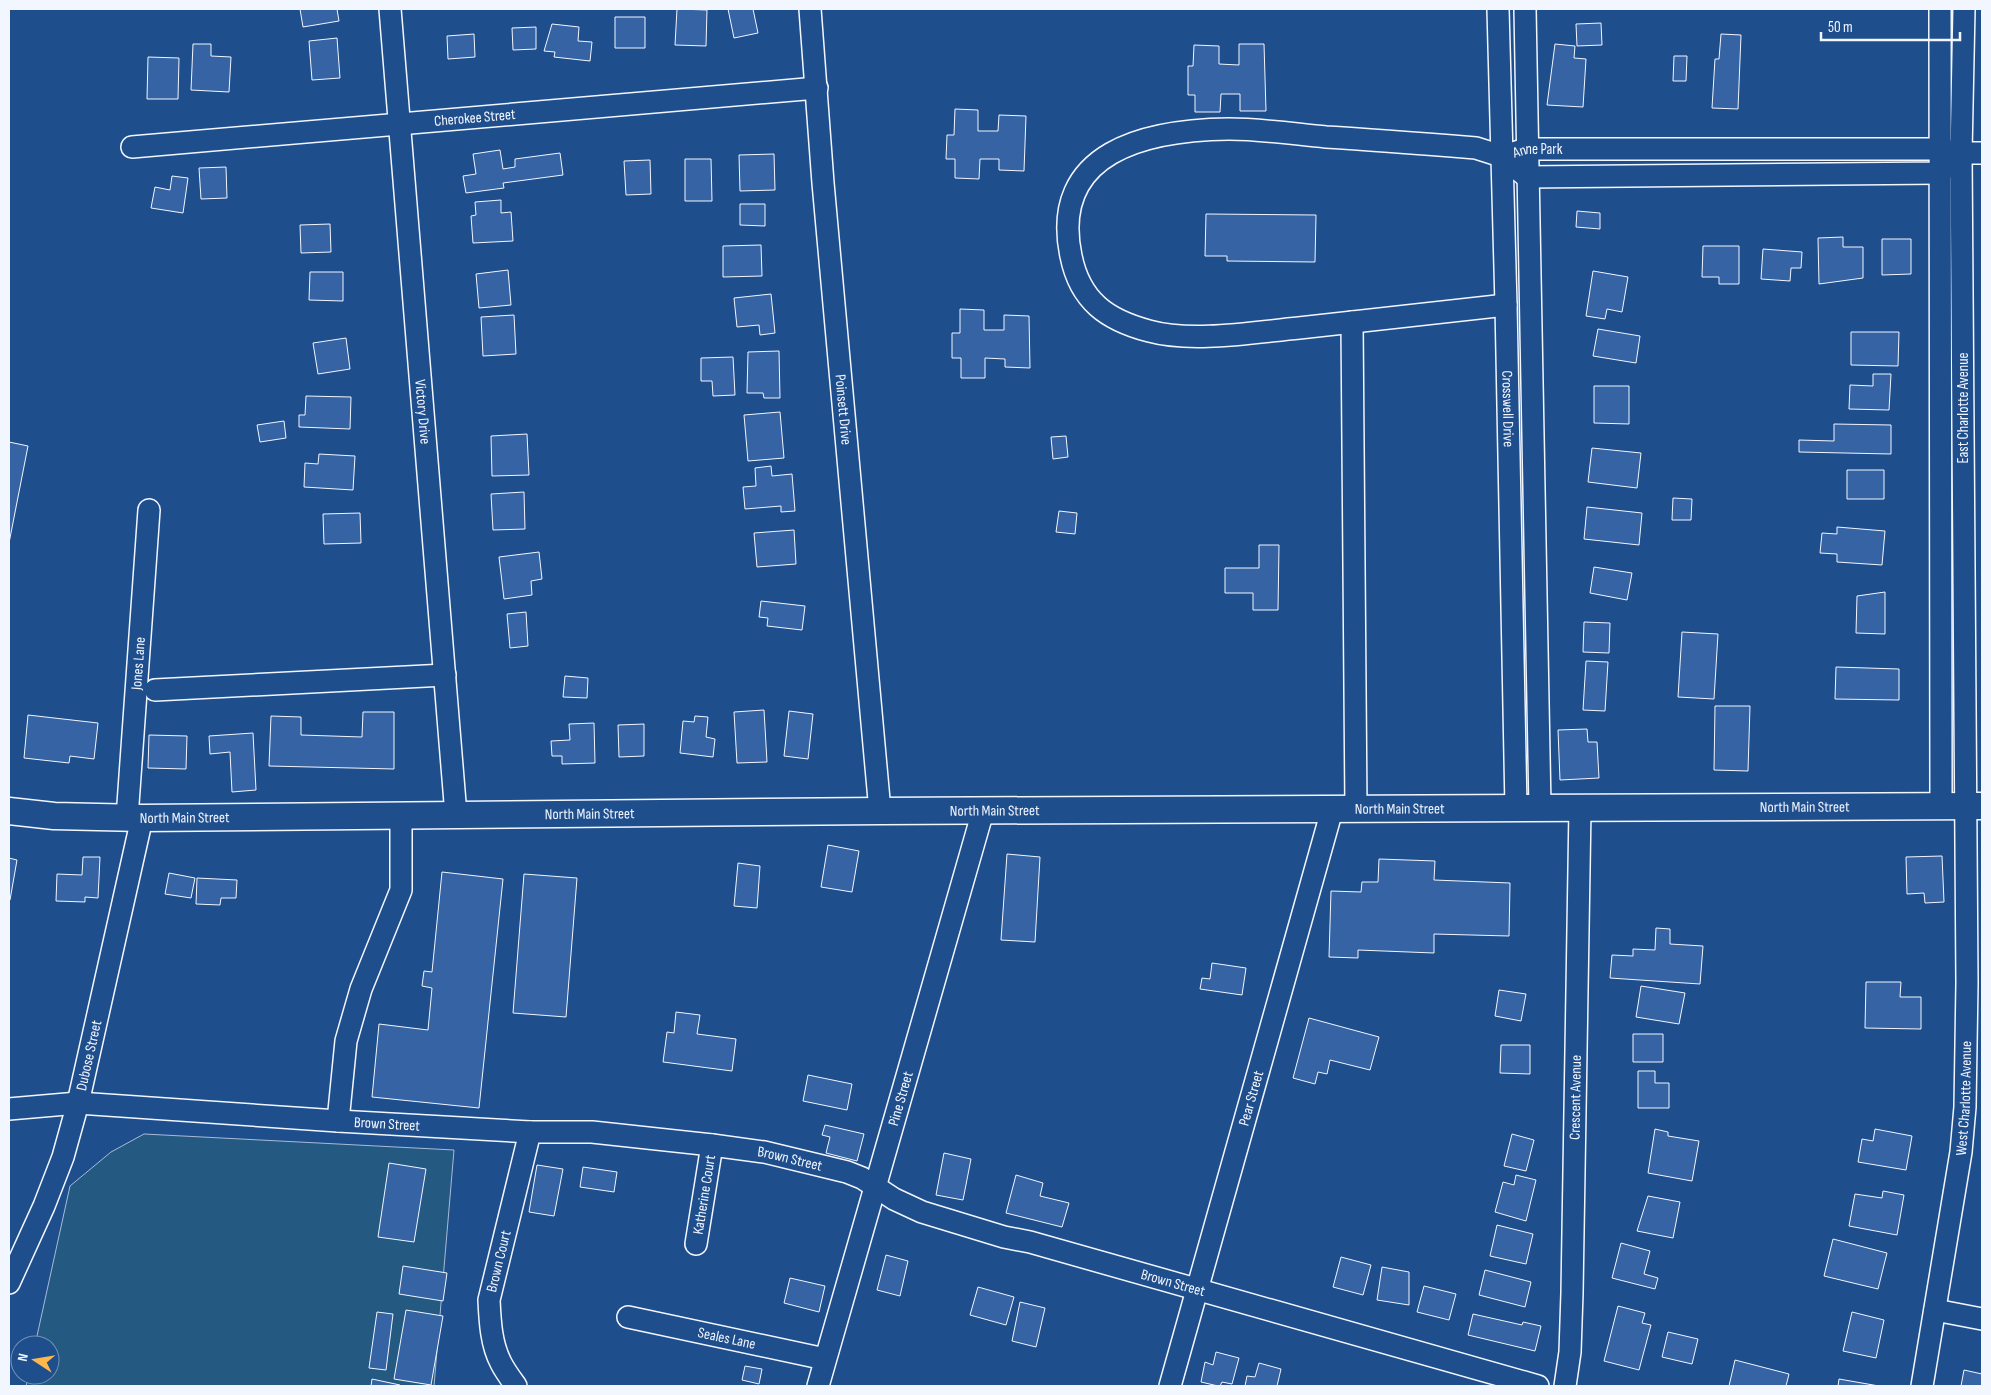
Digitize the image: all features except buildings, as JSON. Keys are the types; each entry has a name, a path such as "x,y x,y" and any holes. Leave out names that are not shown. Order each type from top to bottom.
{"main road":[{"name":"North Main Street","path":"9,811 54,816 134,818 880,811 1963,806"}],"street":[{"name":"Victory Drive","path":"390,9 456,815"},
{"name":"Poinsett Drive","path":"810,9 823,184 880,811"},
{"name":"Crosswell Drive","path":"1498,9 1506,305 1528,808"},
{"name":"Crosswell Drive","path":"1524,9 1528,808"},
{"name":"East Charlotte Avenue","path":"1940,9 1940,211 1963,806"},
{"name":"East Charlotte Avenue","path":"1963,806 1972,212 1961,153 1964,9"},
{"name":"Cherokee Street","path":"132,147 817,88"},
{"path":"1501,156 1476,148 1230,129 1178,132 1125,147 1107,156 1084,175 1068,207 1067,225 1068,246 1079,282 1090,300 1103,312 1129,325 1152,332 1201,336 1253,333 1506,305"},
{"name":"Anne Park","path":"1501,156 1526,149 1940,149 1961,153 1982,153"},
{"path":"1940,173 1961,153"},
{"name":"Anne Park","path":"1501,156 1526,176 1940,173"},
{"path":"1940,211 1972,212"},
{"name":"Pear Street","path":"1170,1386 1197,1291 1344,810 1352,322"},
{"name":"Jones Lane","path":"134,818 149,510"},
{"path":"155,690 446,675"},
{"name":"West Charlotte Avenue","path":"1922,1386 1961,1152 1966,1107 1963,806"},
{"name":"Crescent Avenue","path":"1566,1386 1570,1352 1572,1293 1580,808"},
{"name":"Pine Street","path":"818,1386 983,811"},
{"path":"338,1121 346,1041 361,989 401,890 401,816"},
{"name":"Dubose Street","path":"9,1283 44,1206 63,1157 78,1103 134,818"},
{"name":"Brown Street","path":"9,1109 78,1103 530,1132 592,1132 764,1152 847,1172 875,1186 894,1199 922,1212 1538,1386"},
{"name":"Brown Court","path":"516,1386 501,1363 494,1345 489,1300 530,1132"},
{"name":"Katherine Court","path":"696,1244 712,1145"},
{"path":"1935,1310 1982,1319"},
{"name":"Seales Lane","path":"628,1317 825,1359"}],"shaded area":[{"path":"144,1134 454,1150 434,1386 26,1386 60,1385 60,1335 37,1335 70,1186 111,1152"}]}
